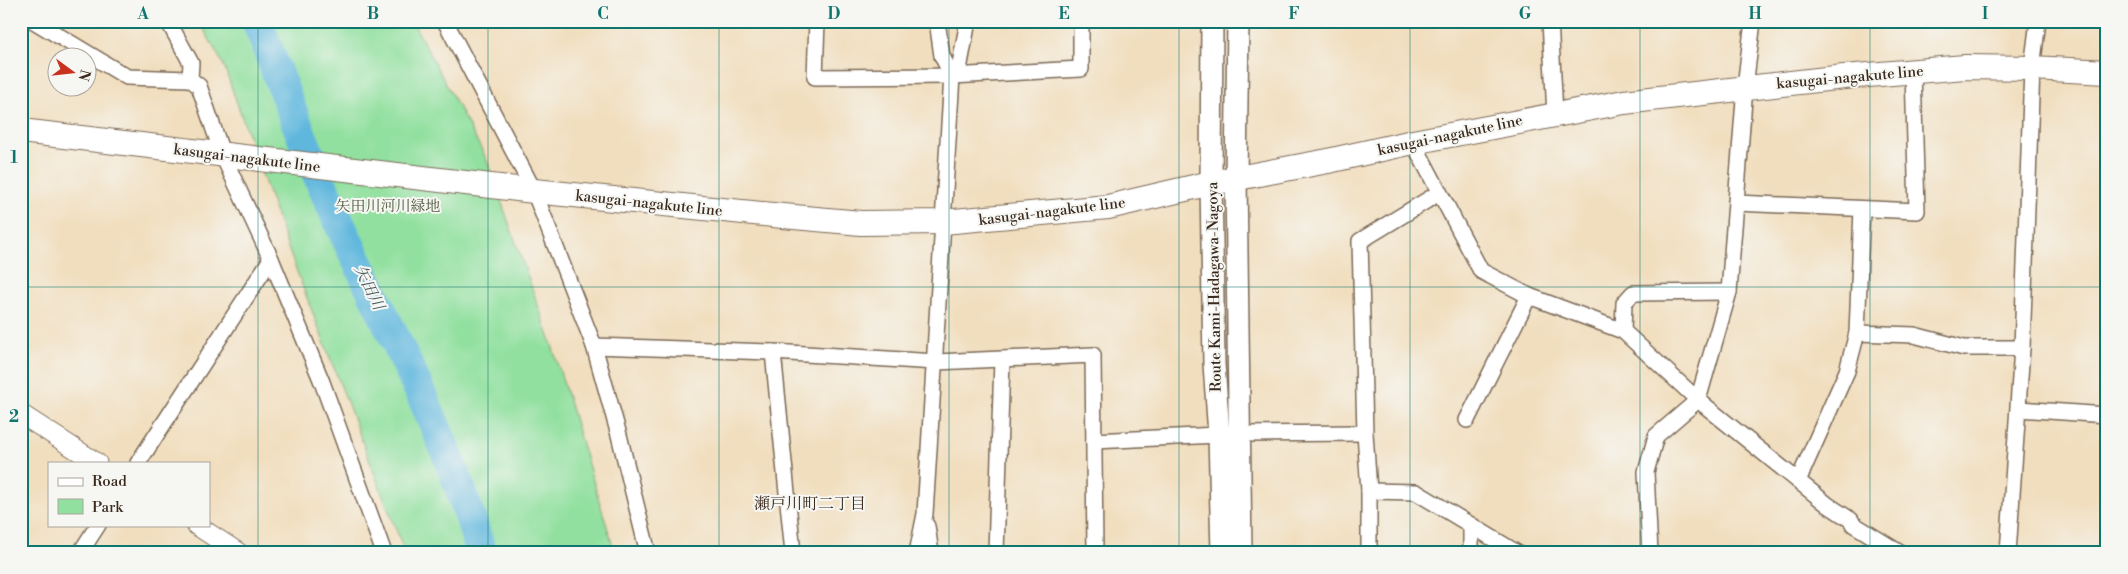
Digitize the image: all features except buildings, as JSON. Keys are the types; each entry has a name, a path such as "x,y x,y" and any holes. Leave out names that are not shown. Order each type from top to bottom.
{"main road":[{"name":"Route Kami-Hadagawa-Nagoya","path":"1212,21 1214,364 1229,435 1241,553"},
{"name":"Route Kami-Hadagawa-Nagoya","path":"1222,553 1229,435 1238,21"},
{"name":"kasugai-nagakute line","path":"21,132 529,190 861,223 943,222 1108,207 1212,183 1413,142 1624,102 1745,87 1965,67 2107,72"}],"street":[{"path":"34,21 127,77 190,79 199,86 231,157 322,382 384,553"},
{"path":"168,21 191,63 190,79"},
{"path":"445,21 529,190 594,346 620,435 648,553"},
{"path":"817,21 815,78 952,76 1081,68 1081,21"},
{"path":"917,553 925,514 936,362 952,76 942,56 937,21"},
{"path":"952,76 960,64 968,21"},
{"path":"1550,21 1555,114"},
{"path":"1650,553 1646,472 1656,436 1698,400 1728,292 1745,87 1753,21"},
{"path":"2008,553 2022,348 2032,68 2038,21"},
{"path":"1736,203 1917,211 1913,71"},
{"path":"1413,142 1481,271 1529,296 1622,331 1698,400 1828,505 1851,520 1853,524 1900,553"},
{"path":"1369,553 1368,491 1364,433 1360,241 1439,193"},
{"path":"1798,481 1847,371 1857,332 1862,209"},
{"path":"139,462 271,259"},
{"path":"1622,331 1624,303 1633,293 1728,292"},
{"path":"1467,420 1529,296"},
{"path":"1857,332 1914,335 1964,348 2022,348"},
{"path":"594,346 773,352 936,362 1093,355 1095,553"},
{"path":"773,352 793,553"},
{"path":"996,553 1002,359"},
{"path":"2018,409 2107,415"},
{"path":"21,414 95,462"},
{"path":"1094,441 1229,435 1364,433"},
{"path":"1368,491 1416,492 1517,553"},
{"path":"925,514 931,553"},
{"path":"1471,525 1471,553"},
{"path":"80,553 97,526"},
{"path":"198,526 239,553"}],"green space":[{"name":"矢田川河川緑地","path":"199,21 412,21 486,158 552,345 615,553 405,553 289,251 224,66"}],"waterway":[{"name":"矢田川","path":"257,21 319,178 436,428 453,469 481,553"}],"district":[{"name":"瀬戸川町二丁目","path":"810,503"}]}
